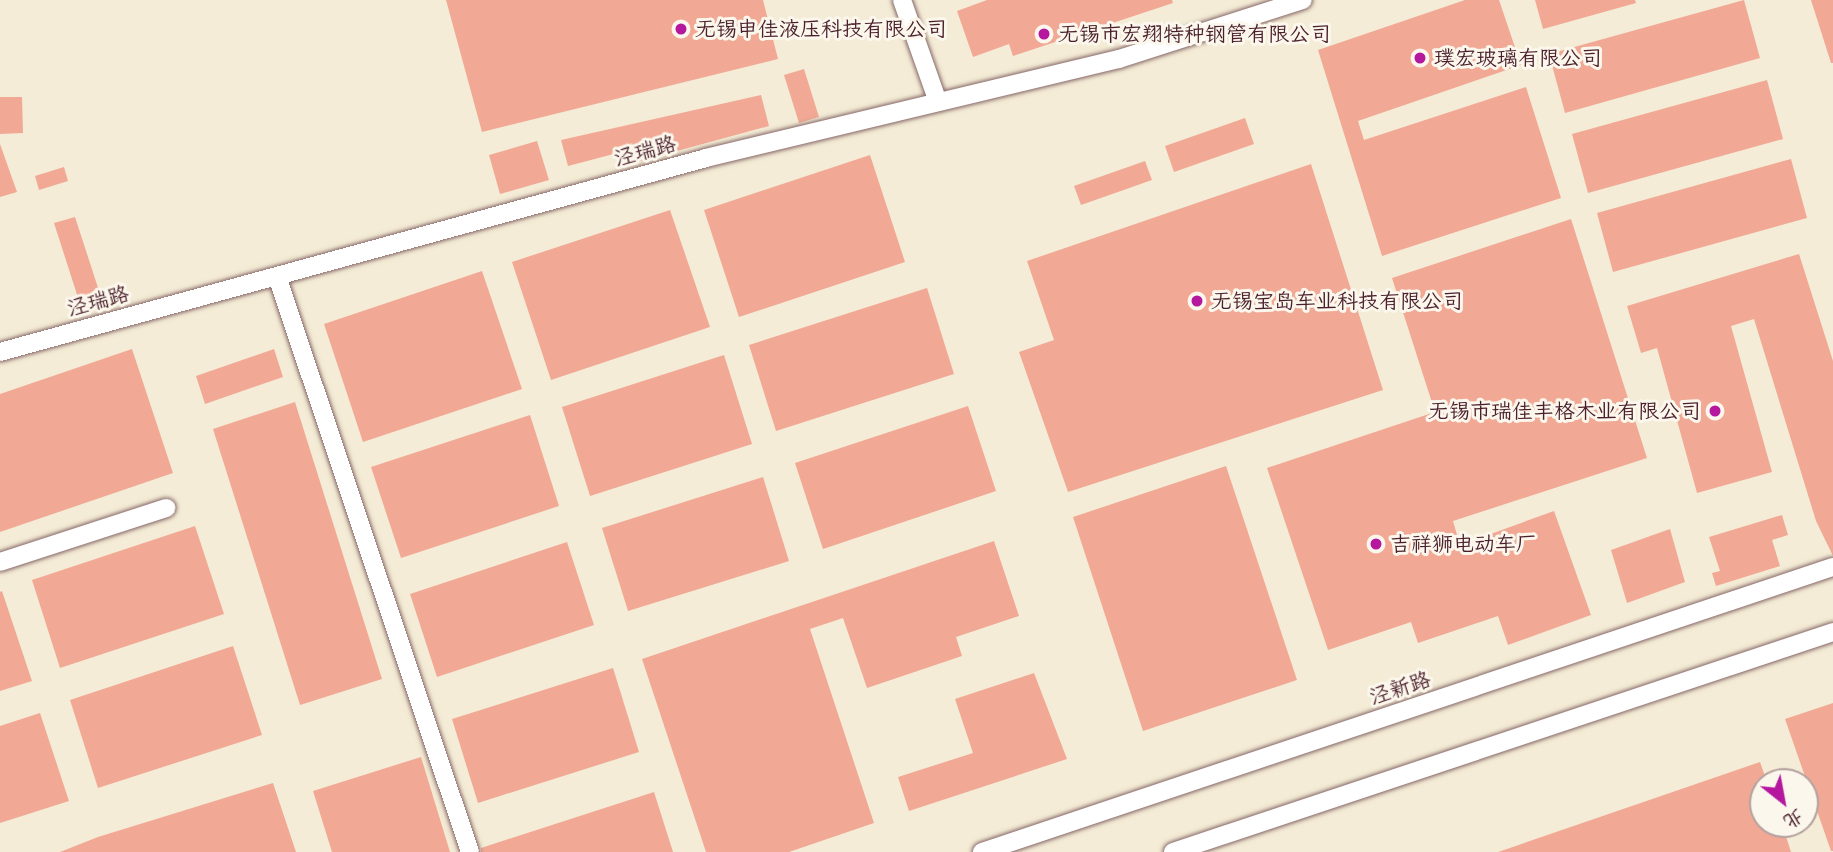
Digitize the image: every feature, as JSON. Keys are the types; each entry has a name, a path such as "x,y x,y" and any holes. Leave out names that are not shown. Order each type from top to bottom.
{"street":[{"path":"902,0 938,102"},
{"name":"泾瑞路","path":"0,352 705,158 1119,59 1303,0"},
{"path":"277,276 470,852"},
{"path":"0,562 166,508"},
{"name":"泾新路","path":"982,852 1833,567"},
{"path":"1173,852 1833,632"}],"building":[{"path":"446,0 763,0 778,59 482,132"},
{"name":"无锡市宏翔特种钢管有限公司","path":"987,0 1172,0 1173,3 1013,56 1009,44 973,57 957,11"},
{"path":"1465,0 1499,0 1521,65 1358,121 1364,140 1526,87 1561,198 1382,256 1318,50"},
{"path":"1535,0 1635,0 1636,3 1543,29"},
{"path":"1744,0 1760,58 1565,113 1549,54"},
{"path":"1811,0 1833,0 1833,63 1831,63"},
{"path":"804,69 819,117 799,123 784,75"},
{"path":"1767,80 1783,139 1588,193 1572,134"},
{"path":"761,95 769,126 633,163 629,150 568,166 561,140"},
{"path":"0,97 22,97 23,133 0,134"},
{"path":"1245,118 1254,144 1174,172 1165,146"},
{"path":"537,141 549,180 500,194 489,155"},
{"path":"0,144 17,192 0,197"},
{"path":"870,155 905,262 739,317 704,210"},
{"path":"1791,159 1807,218 1613,272 1597,213"},
{"path":"1145,161 1152,180 1081,205 1074,186"},
{"name":"无锡宝岛车业科技有限公司","path":"1311,164 1383,390 1068,492 1019,352 1054,340 1027,261"},
{"path":"64,167 68,181 39,190 35,176"},
{"path":"670,210 710,327 551,380 512,262"},
{"path":"75,217 102,300 81,307 54,223"},
{"path":"1571,219 1647,458 1453,521 1460,545 1554,511 1591,615 1508,645 1498,616 1418,643 1411,622 1328,650 1267,468 1435,412 1392,278"},
{"path":"1799,254 1833,361 1833,556 1816,521 1754,319 1731,326 1772,472 1697,493 1657,348 1641,353 1627,306"},
{"path":"482,271 522,389 363,442 324,324"},
{"path":"927,288 954,374 776,431 749,345"},
{"path":"132,349 173,473 0,532 0,394"},
{"path":"274,349 283,377 205,404 196,376"},
{"path":"724,355 752,444 590,496 562,407"},
{"path":"295,402 382,679 300,705 213,429"},
{"path":"968,406 996,491 823,549 795,463"},
{"path":"530,415 559,506 401,558 371,467"},
{"path":"1226,466 1297,680 1143,731 1073,517"},
{"path":"763,477 789,561 628,611 602,528"},
{"path":"1782,515 1788,535 1772,540 1780,566 1716,586 1712,573 1720,571 1709,537"},
{"path":"195,526 224,614 60,668 32,580"},
{"path":"1670,529 1685,582 1627,603 1611,550"},
{"path":"994,541 1019,616 956,637 962,656 867,688 843,618 810,629 874,823 789,852 706,852 642,659"},
{"path":"567,542 594,625 437,677 410,594"},
{"path":"2,591 32,681 0,691 0,592"},
{"path":"233,646 262,735 98,788 70,700"},
{"path":"613,668 639,752 478,803 452,719"},
{"path":"1034,673 1067,759 909,811 898,777 973,753 955,699"},
{"path":"1833,703 1833,851 1819,817 1819,768 1802,768 1785,719"},
{"path":"40,713 69,801 0,823 0,726"},
{"path":"421,757 450,852 332,852 313,791"},
{"path":"1760,762 1762,768 1749,768 1749,838 1786,838 1791,852 1498,852"},
{"path":"273,783 296,852 60,852 98,837"},
{"path":"654,792 673,852 481,852 481,848"}],"place":[{"name":"无锡申佳液压科技有限公司","path":"681,29"},
{"name":"无锡市宏翔特种钢管有限公司","path":"1044,34"},
{"name":"璞宏玻璃有限公司","path":"1420,58"},
{"name":"无锡宝岛车业科技有限公司","path":"1197,301"},
{"name":"无锡市瑞佳丰格木业有限公司","path":"1715,411"},
{"name":"吉祥狮电动车厂","path":"1376,544"}]}
